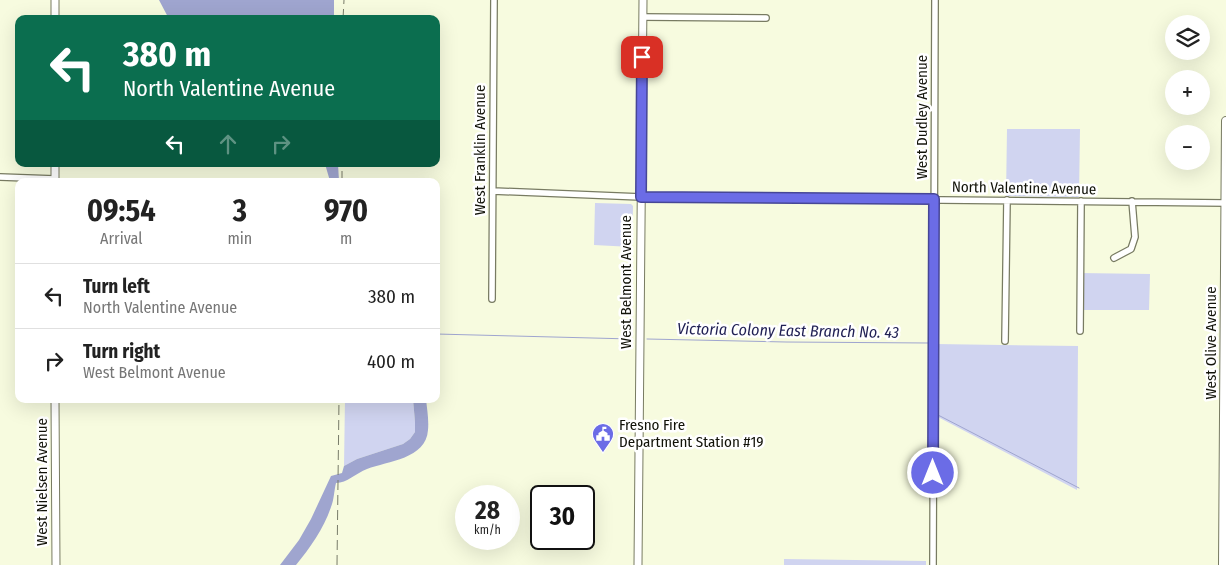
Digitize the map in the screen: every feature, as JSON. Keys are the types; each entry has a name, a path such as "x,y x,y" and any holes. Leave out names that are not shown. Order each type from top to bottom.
{"main road":[{"name":"West Olive Avenue","path":"1223,565 1226,121"}],"street":[{"path":"55,0 55,15"},
{"name":"West Franklin Avenue","path":"492,299 494,0"},
{"name":"West Belmont Avenue","path":"638,565 643,0"},
{"name":"West Dudley Avenue","path":"933,565 935,0"},
{"path":"642,17 766,18"},
{"path":"0,177 18,178"},
{"name":"North Valentine Avenue","path":"493,191 641,197 1226,202"},
{"path":"1005,340 1007,200"},
{"path":"1080,331 1081,201"},
{"path":"1114,258 1131,249 1135,237 1132,201"},
{"name":"West Nielsen Avenue","path":"55,403 56,565"}],"shaded area":[{"path":"159,0 334,0 334,15 167,15"},
{"path":"1007,129 1080,129 1079,197 1006,196"},
{"path":"326,167 338,167 339,178 329,178"},
{"path":"595,203 631,204 633,206 632,247 594,245"},
{"path":"1079,273 1150,274 1149,310 1078,310"},
{"path":"936,344 1078,346 1077,490 936,416"},
{"path":"345,403 413,403 415,432 410,439 403,444 357,459 344,466"},
{"path":"413,403 426,403 428,430 426,440 421,447 405,457 367,469 340,483 336,483 328,515 311,545 296,565 280,565 299,540 331,476 342,473 344,466 357,459 403,444 415,432"},
{"path":"784,559 926,561 926,565 784,565"}],"waterway":[{"name":"Victoria Colony East Branch No. 43","path":"440,334 631,339"},
{"name":"Victoria Colony East Branch No. 43","path":"647,339 928,343"},
{"name":"Victoria Colony East Branch No. 43","path":"936,410 937,415 1079,488"}],"railway":[{"path":"343,15 344,0"},
{"path":"342,167 342,178"},
{"path":"337,565 339,403"}],"place":[{"name":"Fresno Fire Department Station #19","path":"603,453"}],"route":[{"path":"642,57 641,197 934,199 933,473"}]}
